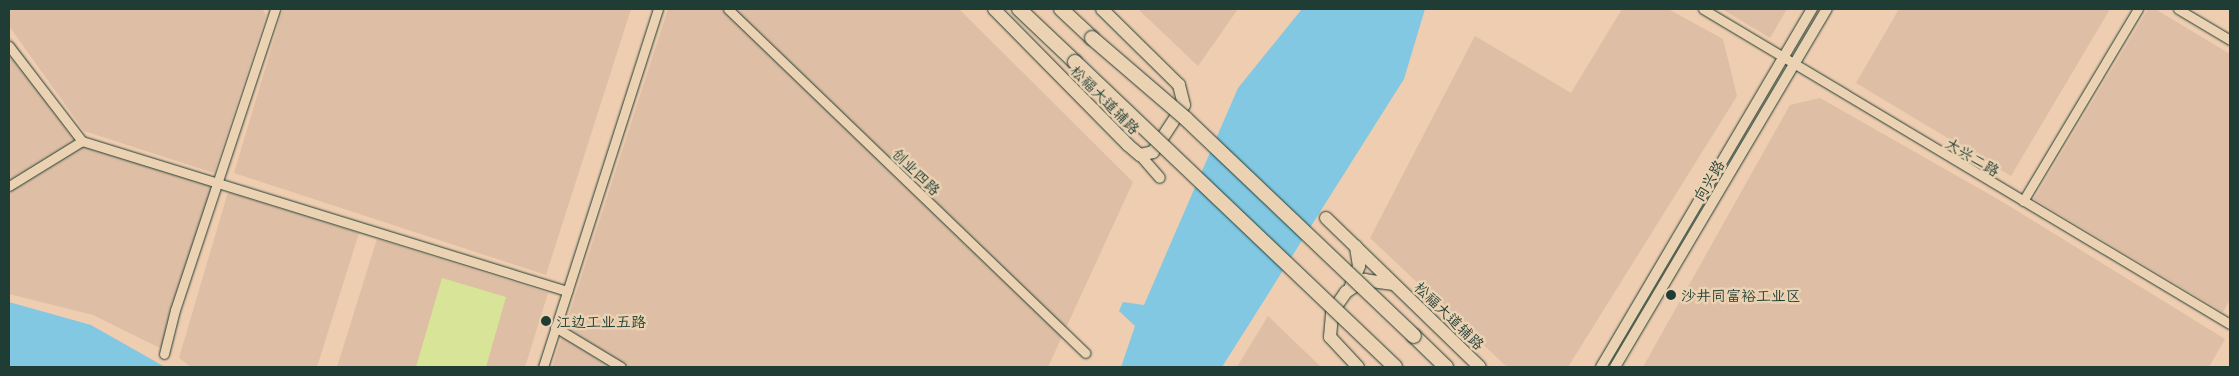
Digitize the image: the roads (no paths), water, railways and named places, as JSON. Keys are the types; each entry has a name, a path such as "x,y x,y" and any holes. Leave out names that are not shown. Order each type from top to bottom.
{"main road":[{"name":"松福大道辅路","path":"994,9 1140,155 1153,152 1184,105 1179,85 1102,9"},
{"path":"1019,9 1395,367"},
{"path":"1061,9 1185,118 1446,367"},
{"name":"松福大道辅路","path":"1326,218 1480,367"},
{"path":"1356,246 1357,275 1332,312 1328,330 1334,344 1358,367"},
{"name":"松福大道辅路","path":"1346,292 1375,279 1397,287"}],"street":[{"path":"164,354 175,310 274,13 267,9"},
{"path":"543,367 658,9"},
{"name":"创业四路","path":"728,9 1086,353"},
{"name":"大兴二路","path":"1703,9 2022,202 2230,324"},
{"name":"向兴路","path":"1601,367 1812,9"},
{"name":"向兴路","path":"1615,367 1827,9"},
{"path":"2022,202 2138,9"},
{"path":"2178,9 2230,40"},
{"path":"9,46 82,141 219,181 567,291"},
{"path":"9,186 82,141"},
{"path":"1140,155 1160,178"},
{"path":"555,327 621,367"}],"water":[{"path":"1302,9 1425,9 1404,79 1222,367 1121,367 1135,326 1119,311 1123,302 1144,305 1238,88"},
{"path":"9,302 91,325 165,367 9,367"}],"place":[{"name":"沙井同富裕工业区","path":"1671,295"},
{"name":"江边工业五路","path":"546,321"}]}
